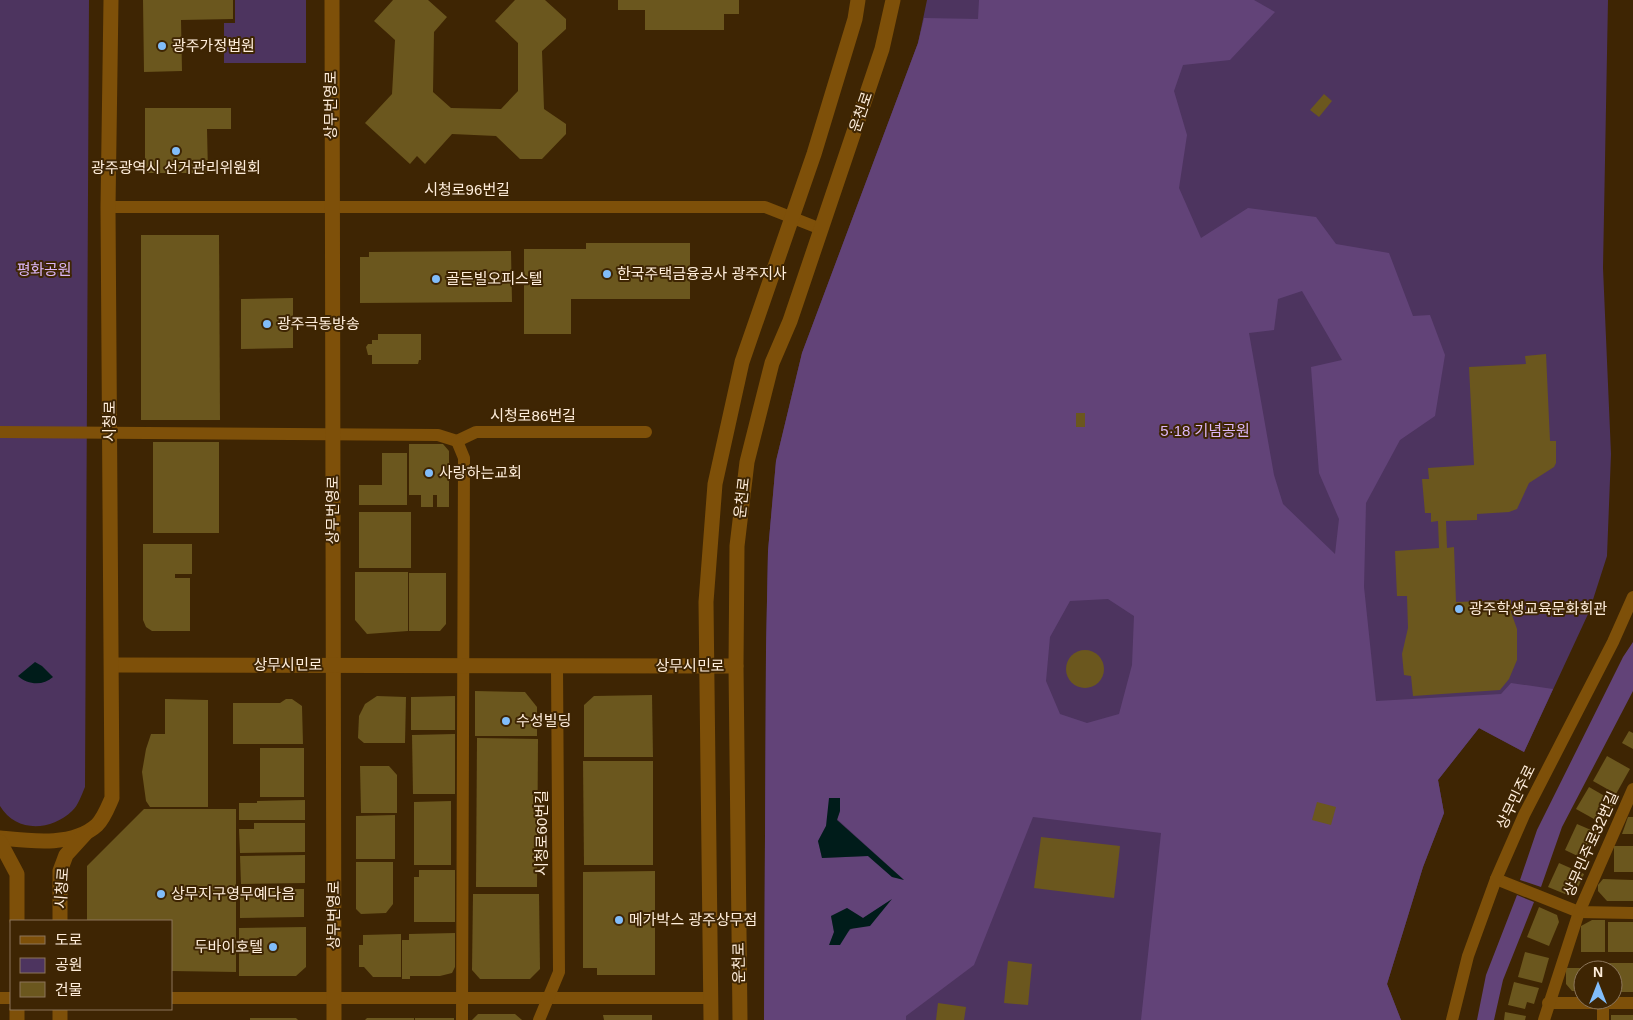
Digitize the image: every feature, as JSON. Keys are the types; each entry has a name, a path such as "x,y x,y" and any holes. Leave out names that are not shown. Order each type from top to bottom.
{"street":[{"name":"시청로","path":"60,920 60,871 66,855 98,823 112,798 108,207 111,0"},
{"name":"상무번영로","path":"332,0 334,1020"},
{"name":"운천로","path":"711,1020 706,602 719,462 742,362 814,154 855,19 858,0"},
{"name":"운천로","path":"740,1020 736,666 738,546 747,462 772,363 790,321 882,49 893,0"},
{"name":"시청로96번길","path":"108,207 765,207 821,228"},
{"path":"0,432 438,435 458,441 464,458 462,1020"},
{"name":"시청로86번길","path":"458,441 476,432 646,432"},
{"name":"상무민주로","path":"1452,1020 1468,956 1496,879 1524,815 1613,642 1633,597"},
{"name":"상무시민로","path":"112,665 736,666"},
{"name":"시청로60번길","path":"539,1020 559,972 557,666"},
{"name":"상무민주로32번길","path":"1544,1020 1579,912 1633,788"},
{"path":"0,838 38,842 86,833"},
{"path":"0,842 17,874 17,920"},
{"name":"상무민주로32번길","path":"1496,879 1579,912 1633,913"},
{"path":"172,998 711,998"},
{"path":"1548,1003 1573,1003"}],"green space":[{"name":"평화공원","path":"0,0 89,0 85,787 76,806 64,818 44,825 34,826 24,825 15,821 0,806"},
{"path":"235,0 306,0 306,63 224,63 224,23 235,23"},
{"name":"5·18 기념공원","path":"927,0 1608,0 1603,268 1611,454 1607,556 1589,612 1524,752 1479,728 1438,780 1444,813 1423,867 1387,984 1401,1020 764,1020 768,551 776,461 802,353 918,43"},
{"name":"5·18 기념공원","path":"979,0 1254,0 1275,12 1230,60 1183,65 1174,91 1187,135 1179,188 1201,238 1248,208 1316,217 1336,244 1389,253 1413,316 1430,315 1445,355 1435,416 1400,440 1366,503 1364,587 1376,701 1501,694 1511,683 1553,689 1524,752 1479,728 1438,780 1444,813 1423,867 1387,984 1401,1020 1141,1020 1161,833 1033,817 974,965 906,1016 906,1020 764,1020 768,551 776,461 802,353 918,43 924,18 978,19","holes":["1302,291 1342,360 1311,367 1319,473 1339,519 1335,554 1283,504 1274,475 1249,333 1274,330 1278,299","1108,599 1134,616 1132,665 1119,714 1087,723 1060,714 1046,681 1050,637 1070,601","840,811 837,819 903,879 892,877 868,856 822,858 818,841 826,826","891,900 830,945 834,932 831,916 847,908 863,918"]},
{"path":"1633,642 1633,691 1562,827 1541,887 1520,880 1537,830 1623,657"},
{"path":"1517,895 1534,902 1503,980 1494,1020 1477,1020 1486,975"}],"water":[{"path":"35,662 53,677 45,682 31,683 18,676"},
{"path":"829,798 840,798 840,811 837,820 904,880 892,877 868,856 822,858 818,841 826,826"},
{"path":"892,899 870,926 850,929 840,945 829,945 834,932 831,916 847,908 863,918"}],"building":[{"name":"광주가정법원","path":"143,0 233,0 233,19 181,20 182,71 144,72"},
{"path":"393,0 428,0 447,17 434,32 433,92 451,108 501,109 518,91 518,43 495,21 515,0 545,0 566,19 566,29 542,51 544,109 566,124 566,134 542,159 520,159 496,136 452,134 425,164 417,156 410,164 365,123 392,94 395,40 374,21"},
{"path":"618,0 739,0 739,14 724,14 724,30 645,30 645,10 618,10"},
{"path":"1324,94 1332,101 1319,117 1310,110"},
{"name":"광주광역시 선거관리위원회","path":"145,108 231,108 231,129 207,129 208,173 145,173"},
{"path":"141,235 219,235 220,420 141,420"},
{"name":"한국주택금융공사 광주지사","path":"586,243 690,243 690,299 571,299 571,334 524,334 524,249 586,249"},
{"name":"골든빌오피스텔","path":"511,251 512,302 360,303 360,257 369,257 369,252"},
{"name":"광주극동방송","path":"293,298 293,348 241,349 241,299"},
{"path":"378,334 421,334 421,360 419,360 418,364 372,364 372,355 368,355 366,347 368,344 372,344 372,340 378,340"},
{"path":"1546,354 1550,441 1556,441 1556,463 1554,467 1529,483 1517,509 1509,512 1477,514 1477,520 1446,521 1447,548 1454,547 1456,602 1511,600 1511,612 1517,629 1517,660 1509,679 1500,690 1413,696 1411,676 1404,675 1402,654 1408,628 1407,596 1397,596 1395,551 1439,548 1438,521 1431,522 1431,513 1425,513 1422,479 1429,479 1428,468 1474,465 1469,367 1526,364 1525,356"},
{"path":"1076,413 1085,413 1085,427 1076,427"},
{"path":"153,442 219,442 219,533 153,533"},
{"name":"사랑하는교회","path":"409,444 443,444 449,451 449,507 437,507 437,495 433,495 433,507 421,507 421,495 409,495"},
{"path":"382,453 407,453 407,505 359,505 359,485 382,485"},
{"path":"359,512 411,512 411,568 359,568"},
{"path":"143,544 192,544 192,574 175,574 175,578 190,578 190,631 152,631 146,627 143,620"},
{"path":"355,572 408,572 408,631 367,634 355,620"},
{"path":"409,573 446,573 446,624 440,631 409,631"},
{"path":"1085,650 1092,651 1098,656 1103,662 1103,676 1098,682 1092,687 1085,688 1078,687 1072,682 1067,676 1066,669 1067,662 1072,656 1078,651"},
{"name":"수성빌딩","path":"475,691 525,692 537,707 537,736 475,736"},
{"path":"652,695 653,757 584,757 584,705 594,696"},
{"path":"377,696 406,697 405,743 364,743 358,738 359,716 365,704"},
{"path":"455,696 455,730 411,730 411,697"},
{"path":"165,699 208,700 208,807 150,807 146,801 142,772 146,749 151,734 165,734"},
{"path":"286,699 292,699 302,706 303,744 233,744 233,703 280,703"},
{"path":"1629,731 1633,733 1633,749 1622,743"},
{"path":"455,734 455,794 413,794 412,735"},
{"path":"477,738 538,739 537,887 476,887"},
{"path":"260,748 304,748 304,797 260,797"},
{"path":"1607,756 1630,769 1616,794 1593,781"},
{"path":"583,761 653,761 653,865 584,865"},
{"path":"360,766 389,766 397,775 397,813 361,813"},
{"path":"1589,787 1615,802 1603,824 1576,809"},
{"path":"305,800 305,820 239,820 239,803"},
{"path":"451,801 451,865 414,865 414,802"},
{"path":"1317,802 1336,807 1331,825 1312,820"},
{"name":"상무지구영무예다음","path":"144,809 236,809 236,972 172,971 172,920 87,920 87,866"},
{"path":"395,815 395,859 356,859 356,816"},
{"path":"1628,817 1633,817 1633,834 1622,834"},
{"path":"254,823 305,823 305,852 240,853 239,829 254,829"},
{"path":"1577,824 1598,833 1586,860 1565,850"},
{"path":"1041,837 1120,846 1114,898 1034,888"},
{"path":"1614,846 1633,846 1633,872 1614,872"},
{"path":"305,855 305,883 241,884 240,856"},
{"path":"356,862 393,862 393,904 386,913 361,914 356,909"},
{"path":"1559,863 1584,874 1576,892 1565,894 1548,887"},
{"path":"419,870 455,870 455,922 414,922 414,877 419,877"},
{"name":"메가박스 광주상무점","path":"655,871 655,975 597,975 597,968 583,968 583,872"},
{"path":"1603,879 1633,880 1633,901 1607,901 1598,891 1598,885"},
{"path":"240,889 304,889 304,917 240,918"},
{"path":"473,894 539,894 540,969 530,979 480,979 472,970"},
{"path":"1539,907 1557,915 1559,922 1549,946 1527,937"},
{"path":"1592,920 1605,920 1605,952 1581,952 1581,926"},
{"path":"1608,922 1633,922 1633,952 1608,952"},
{"name":"두바이호텔","path":"306,927 306,967 296,976 239,976 239,928"},
{"path":"455,933 455,967 452,973 440,976 410,976 410,979 402,979 402,940 409,940 409,934"},
{"path":"401,934 401,977 373,977 364,967 359,967 359,945 363,945 363,935"},
{"path":"1525,952 1549,958 1542,983 1518,977"},
{"path":"1008,961 1032,964 1028,1005 1004,1003"},
{"path":"1623,963 1633,963 1633,992 1623,992"},
{"path":"1566,968 1573,968 1573,991 1566,984"},
{"path":"1514,982 1539,988 1534,1004 1527,1002 1525,1009 1508,1005"},
{"path":"938,1003 966,1007 964,1020 936,1020"},
{"path":"1505,1012 1526,1016 1525,1020 1504,1020"},
{"path":"478,1014 515,1014 522,1020 472,1020"},
{"path":"603,1015 652,1015 652,1020 604,1020"},
{"path":"1611,1015 1633,1015 1633,1020 1611,1020"},
{"path":"250,1018 296,1018 298,1020 250,1020"},
{"path":"367,1018 414,1018 414,1020 365,1020"},
{"path":"415,1018 454,1018 454,1020 415,1020"}],"place":[{"name":"광주가정법원","path":"162,46"},
{"name":"광주광역시 선거관리위원회","path":"176,151"},
{"name":"한국주택금융공사 광주지사","path":"607,274"},
{"name":"골든빌오피스텔","path":"436,279"},
{"name":"광주극동방송","path":"267,324"},
{"name":"사랑하는교회","path":"429,473"},
{"name":"광주학생교육문화회관","path":"1459,609"},
{"name":"수성빌딩","path":"506,721"},
{"name":"상무지구영무예다음","path":"161,894"},
{"name":"메가박스 광주상무점","path":"619,920"},
{"name":"두바이호텔","path":"273,947"}]}
